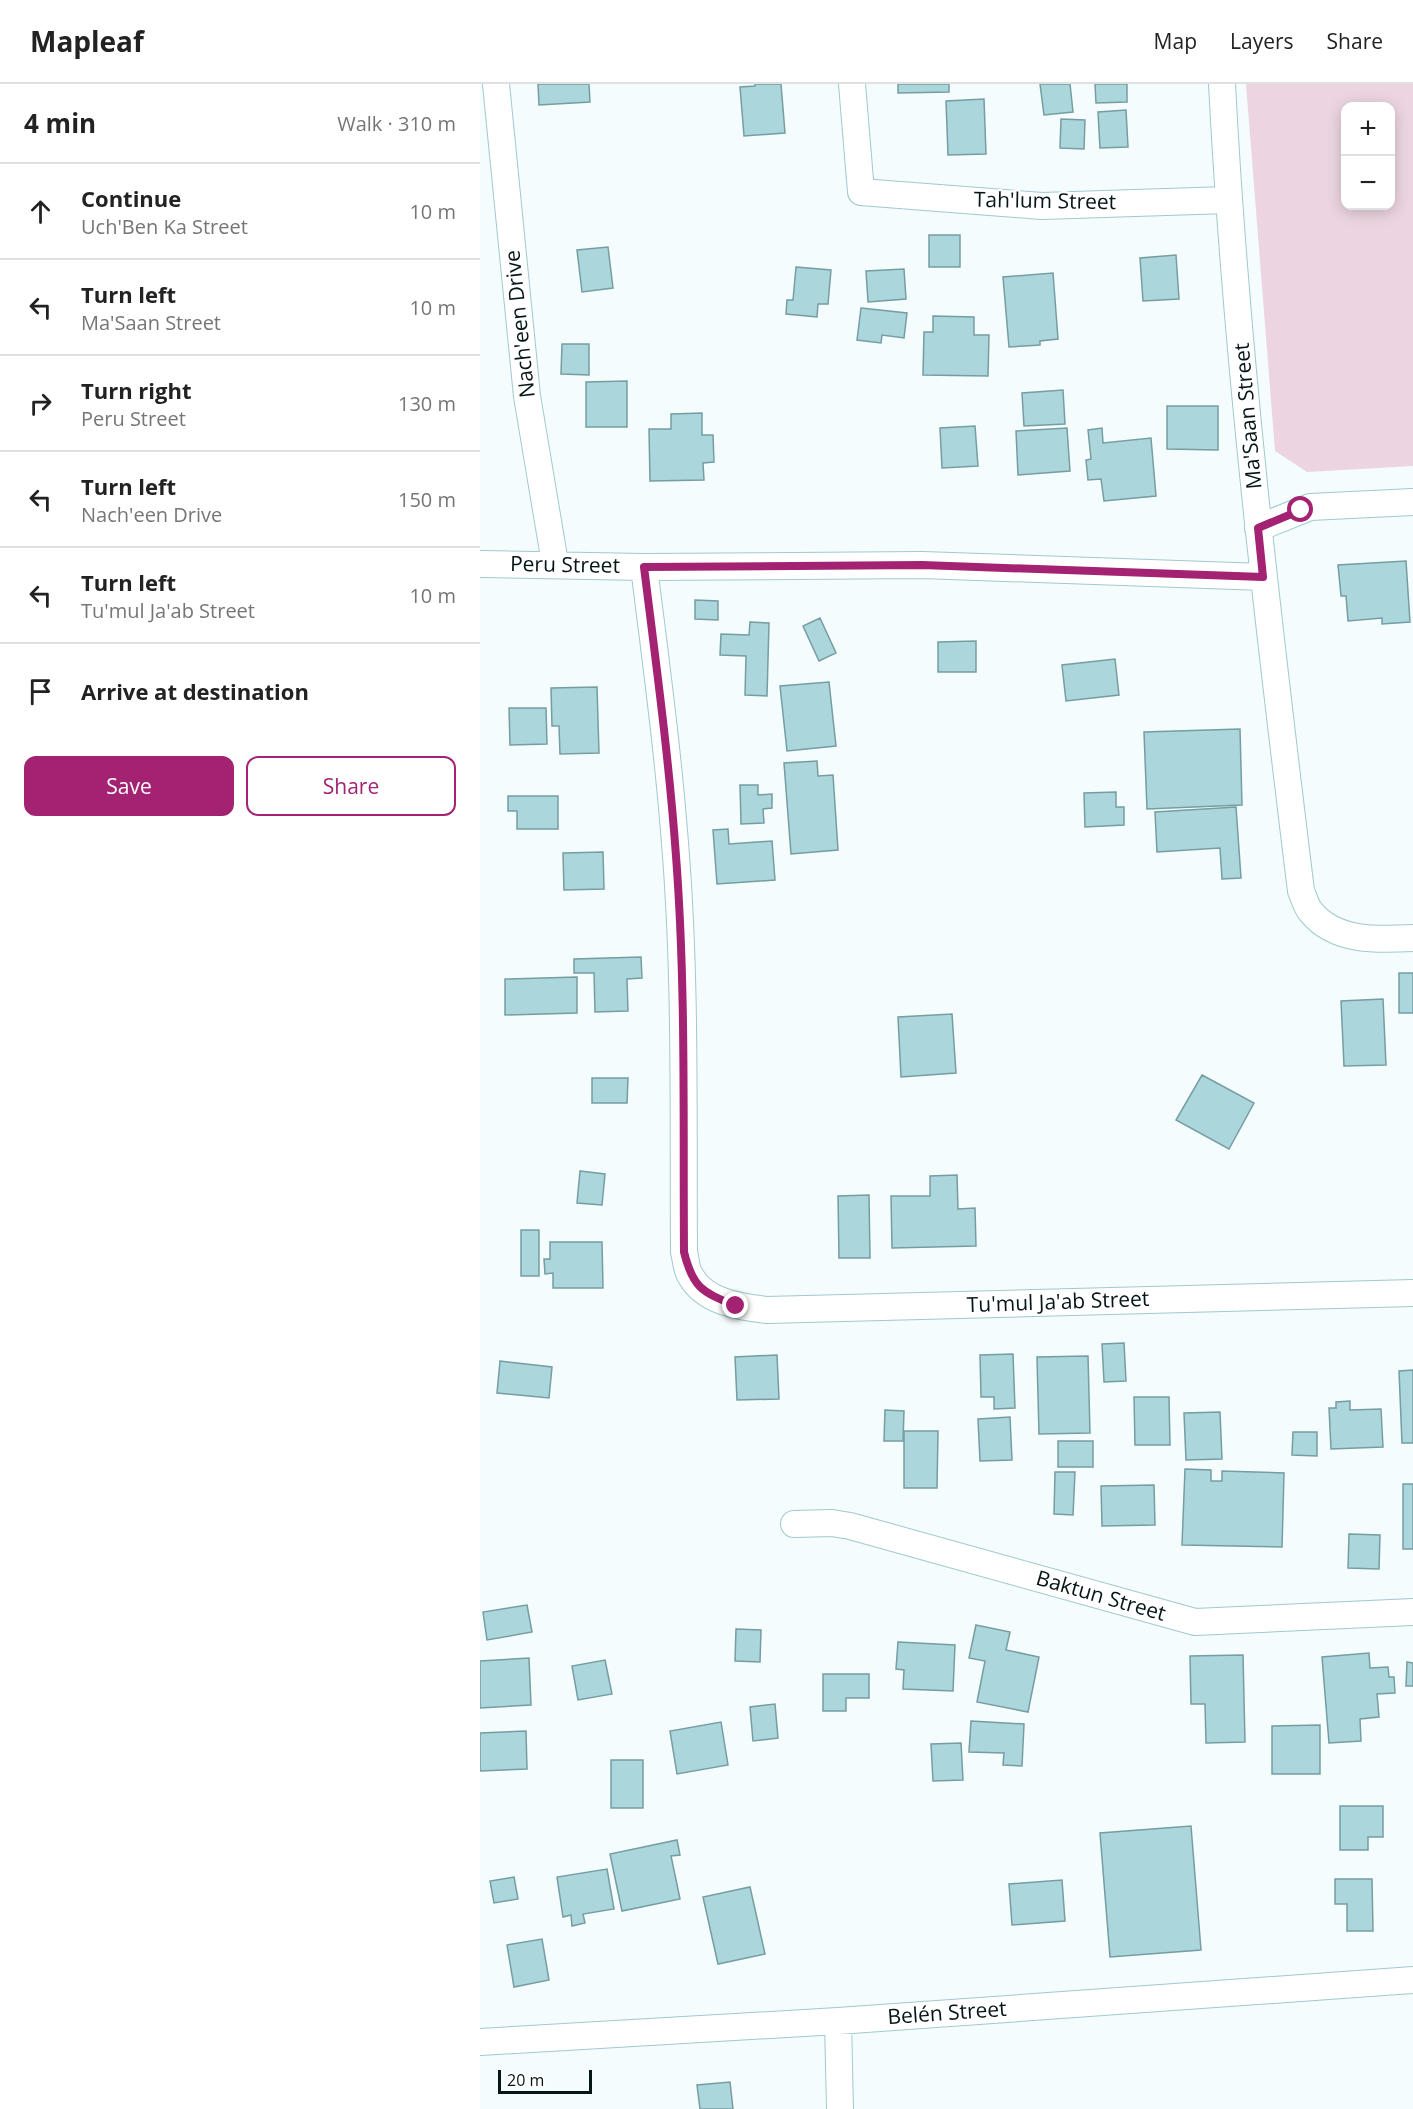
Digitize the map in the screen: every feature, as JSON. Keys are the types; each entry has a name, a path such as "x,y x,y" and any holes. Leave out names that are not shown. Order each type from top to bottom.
{"street":[{"name":"Nach'een Drive","path":"496,84 527,396 555,563"},
{"name":"Tah'lum Street","path":"852,84 861,192 1042,206 1228,200"},
{"name":"Ma'Saan Street","path":"1222,84 1228,200 1258,528 1301,891 1310,912 1330,928 1362,939 1413,938"},
{"path":"1258,528 1310,507 1413,502"},
{"name":"Peru Street","path":"480,564 555,563 644,567 922,565 1263,577"},
{"name":"Tu'mul Ja'ab Street","path":"644,567 669,770 676,858 681,966 684,1252 690,1275 706,1294 736,1306 767,1310 1413,1293"},
{"name":"Baktun Street","path":"794,1524 832,1523 850,1526 1195,1622 1413,1612"},
{"name":"Belén Street","path":"480,2042 838,2021 1413,1980"},
{"path":"838,2021 840,2109"}],"shaded area":[{"path":"1246,84 1413,84 1413,466 1307,472 1275,451"}],"building":[{"path":"538,84 589,84 590,102 539,105"},
{"path":"755,84 781,84 785,133 744,136 740,87 755,86"},
{"path":"898,84 949,84 949,92 898,93"},
{"path":"1040,84 1070,84 1073,112 1044,115"},
{"path":"1095,84 1127,84 1127,102 1096,103"},
{"path":"984,99 986,154 948,155 946,101"},
{"path":"1126,110 1128,147 1100,148 1098,112"},
{"path":"1061,119 1085,120 1084,149 1060,148"},
{"path":"929,235 960,235 960,267 929,267"},
{"path":"608,247 613,288 582,292 577,250"},
{"path":"1176,255 1179,299 1143,301 1140,258"},
{"path":"796,267 831,270 828,304 818,304 817,317 786,314 787,300 793,300"},
{"path":"904,269 906,299 868,302 866,271"},
{"path":"1053,273 1058,339 1040,341 1040,345 1009,347 1003,277"},
{"path":"861,308 907,313 904,338 882,335 881,343 857,340"},
{"path":"933,316 974,317 974,335 989,335 988,376 923,375 924,332 933,332"},
{"path":"562,344 589,344 589,375 561,374"},
{"path":"627,381 627,427 586,427 586,382"},
{"path":"1063,390 1065,424 1024,426 1022,393"},
{"path":"1167,406 1218,406 1218,450 1167,449"},
{"path":"702,413 702,435 713,435 714,462 703,463 704,480 650,481 649,429 671,429 671,414"},
{"path":"975,426 978,466 942,468 940,428"},
{"path":"1067,428 1070,471 1018,475 1016,431"},
{"path":"1102,428 1103,443 1151,438 1156,496 1104,501 1101,479 1088,480 1086,460 1091,459 1088,430"},
{"path":"1406,561 1410,622 1382,624 1382,618 1348,621 1346,596 1341,596 1338,565"},
{"path":"695,600 718,601 718,620 695,619"},
{"path":"820,618 836,653 819,661 803,626"},
{"path":"750,622 769,623 767,696 745,695 746,656 720,655 721,634 749,635"},
{"path":"976,641 976,672 938,672 938,642"},
{"path":"1115,659 1119,695 1066,701 1062,665"},
{"path":"829,682 836,746 787,751 780,686"},
{"path":"597,687 599,753 560,754 559,726 552,726 551,688"},
{"path":"509,708 546,708 547,744 510,745"},
{"path":"1240,729 1242,805 1147,809 1144,732"},
{"path":"817,761 818,776 833,775 838,850 791,854 784,763"},
{"path":"740,785 758,785 758,795 772,794 772,808 763,809 764,823 741,824"},
{"path":"1116,792 1116,807 1124,807 1124,825 1085,827 1084,793"},
{"path":"508,796 558,796 558,829 517,829 517,811 508,811"},
{"path":"1236,807 1241,878 1222,879 1220,848 1157,852 1155,812"},
{"path":"728,829 729,844 772,841 775,880 717,884 713,830"},
{"path":"603,852 604,889 564,890 563,853"},
{"path":"641,957 642,978 627,979 628,1011 595,1012 594,973 574,973 574,959"},
{"path":"1399,973 1413,973 1413,1013 1399,1013"},
{"path":"577,977 577,1013 505,1015 505,979"},
{"path":"1383,999 1386,1065 1344,1066 1341,1001"},
{"path":"952,1014 956,1073 901,1077 898,1017"},
{"path":"1202,1075 1254,1103 1229,1149 1176,1120"},
{"path":"592,1078 628,1078 627,1103 592,1103"},
{"path":"580,1171 605,1174 602,1205 577,1203"},
{"path":"957,1175 958,1209 975,1208 976,1246 892,1248 891,1196 930,1196 930,1176"},
{"path":"869,1195 870,1258 839,1258 838,1196"},
{"path":"521,1230 539,1230 539,1276 521,1276"},
{"path":"550,1242 602,1242 603,1288 553,1288 553,1273 545,1274 544,1259 550,1259"},
{"path":"1124,1343 1126,1381 1104,1382 1102,1344"},
{"path":"1013,1354 1015,1408 994,1409 994,1397 981,1397 980,1355"},
{"path":"777,1355 779,1399 737,1400 735,1357"},
{"path":"1088,1356 1090,1433 1039,1434 1037,1357"},
{"path":"500,1361 552,1367 549,1398 497,1393"},
{"path":"1413,1370 1413,1443 1402,1443 1399,1371"},
{"path":"1134,1397 1169,1397 1170,1445 1135,1445"},
{"path":"1350,1401 1350,1410 1381,1409 1383,1447 1331,1449 1329,1408 1336,1408 1336,1402"},
{"path":"885,1410 904,1411 903,1441 884,1441"},
{"path":"1220,1412 1222,1459 1186,1460 1184,1413"},
{"path":"1010,1417 1012,1460 980,1461 978,1419"},
{"path":"904,1431 938,1431 937,1488 904,1488"},
{"path":"1293,1432 1317,1432 1317,1456 1292,1455"},
{"path":"1058,1441 1093,1441 1093,1467 1058,1467"},
{"path":"1185,1469 1211,1470 1211,1481 1222,1481 1222,1471 1284,1473 1282,1547 1182,1545"},
{"path":"1055,1472 1075,1472 1073,1515 1054,1514"},
{"path":"1403,1484 1413,1484 1413,1549 1403,1549"},
{"path":"1154,1485 1155,1525 1102,1526 1101,1486"},
{"path":"1349,1534 1380,1535 1379,1569 1348,1568"},
{"path":"527,1605 532,1632 487,1640 483,1612"},
{"path":"976,1625 1010,1632 1006,1650 1039,1657 1028,1712 977,1702 985,1661 969,1658"},
{"path":"736,1629 761,1630 760,1662 735,1661"},
{"path":"898,1642 955,1645 953,1691 903,1689 904,1670 896,1669"},
{"path":"1369,1653 1370,1668 1388,1667 1389,1677 1394,1677 1395,1693 1377,1694 1379,1717 1360,1719 1361,1741 1329,1743 1322,1657"},
{"path":"1243,1655 1245,1742 1206,1743 1205,1704 1191,1704 1190,1656"},
{"path":"529,1658 531,1705 480,1708 480,1661"},
{"path":"605,1660 612,1694 578,1700 572,1666"},
{"path":"1407,1662 1413,1663 1413,1686 1406,1686"},
{"path":"823,1674 869,1674 869,1698 846,1698 846,1711 823,1711"},
{"path":"775,1704 778,1738 753,1741 750,1707"},
{"path":"971,1721 1024,1724 1022,1766 1003,1765 1004,1753 969,1752"},
{"path":"721,1722 728,1765 677,1774 670,1731"},
{"path":"1320,1725 1320,1774 1272,1774 1272,1726"},
{"path":"526,1731 527,1769 480,1771 480,1733"},
{"path":"961,1743 963,1780 933,1781 931,1744"},
{"path":"611,1760 643,1760 643,1808 611,1808"},
{"path":"1340,1806 1383,1806 1383,1837 1368,1837 1368,1850 1340,1850"},
{"path":"1191,1826 1201,1950 1110,1957 1100,1833"},
{"path":"677,1840 680,1855 671,1856 680,1899 622,1911 610,1854"},
{"path":"607,1869 614,1909 583,1914 585,1923 572,1926 571,1915 563,1917 557,1877"},
{"path":"514,1877 518,1899 494,1903 490,1881"},
{"path":"1335,1879 1372,1879 1373,1931 1347,1931 1347,1904 1335,1904"},
{"path":"1062,1880 1065,1921 1012,1925 1009,1884"},
{"path":"750,1887 765,1954 718,1964 703,1897"},
{"path":"542,1939 549,1980 514,1987 507,1945"},
{"path":"730,2082 733,2109 700,2109 697,2085"}],"route":[{"path":"736,1306 706,1294 690,1275 684,1252 681,966 676,858 669,770 644,567 922,565 1263,577 1258,528 1301,510"}]}
